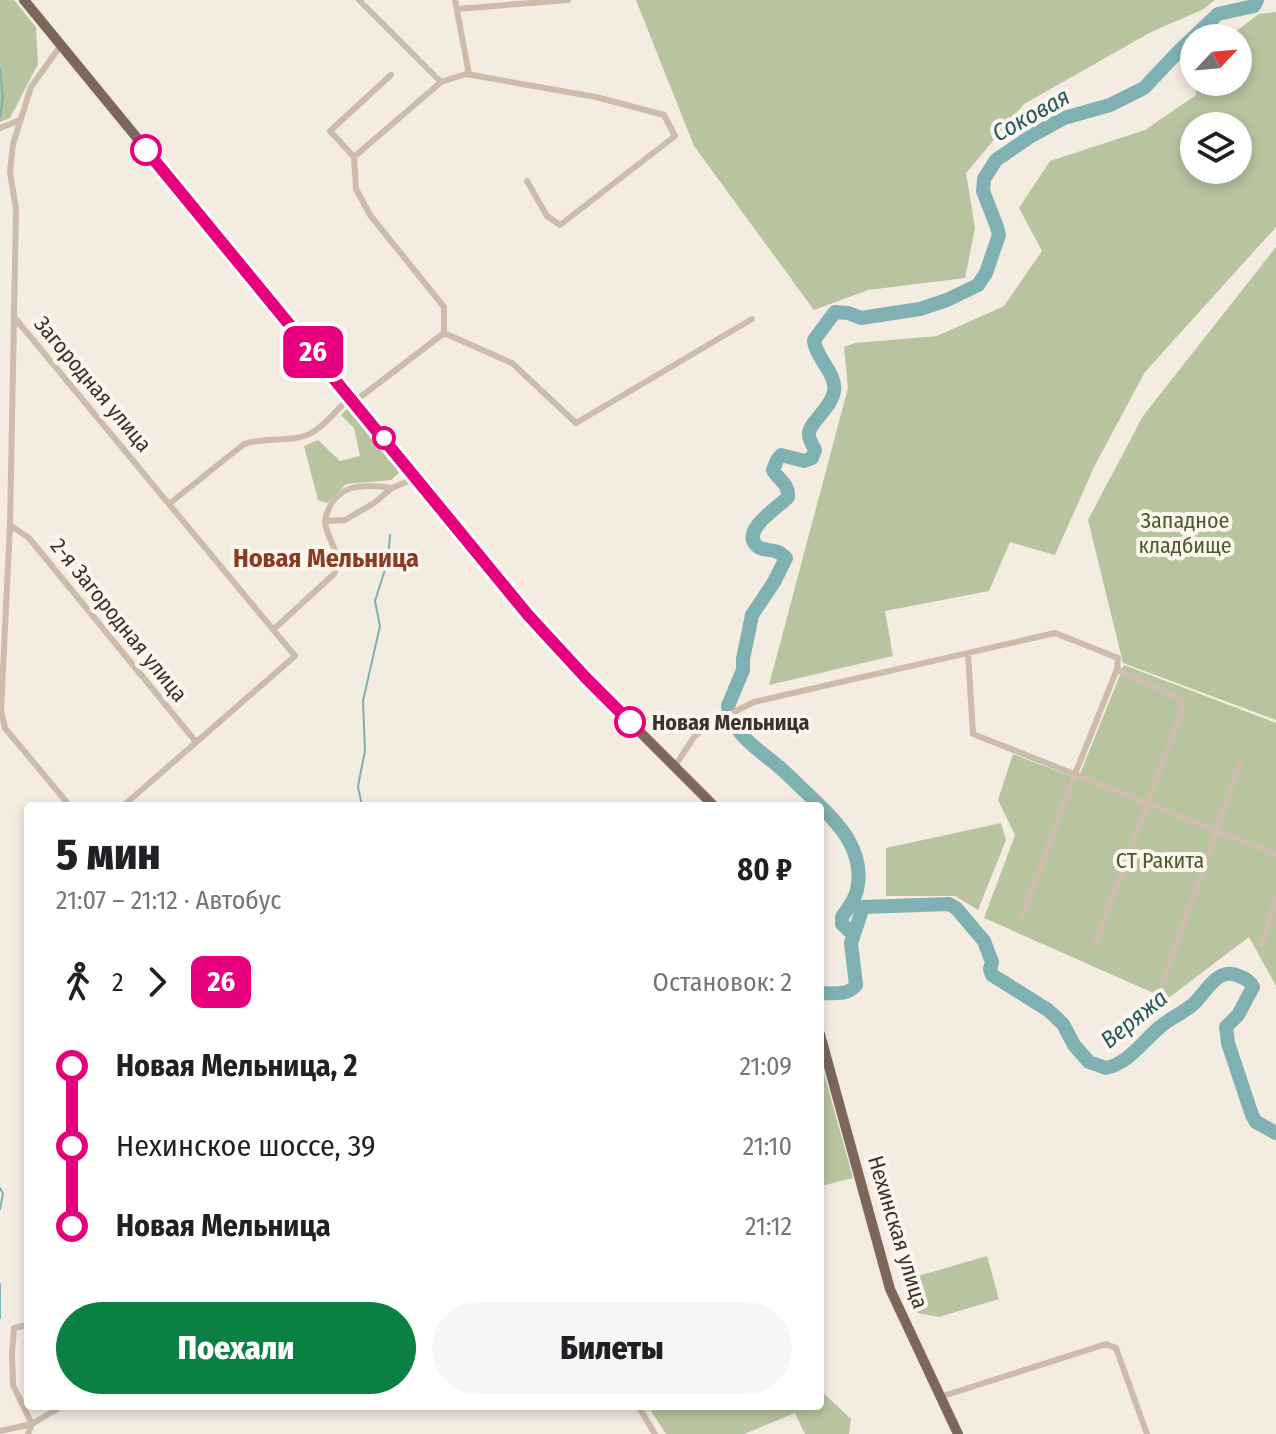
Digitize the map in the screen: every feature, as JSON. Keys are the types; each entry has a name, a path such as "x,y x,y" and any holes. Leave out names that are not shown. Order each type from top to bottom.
{"main road":[{"path":"24,0 495,575 556,646 710,802"},
{"name":"Нехинская улица","path":"824,1049 890,1289 958,1434"}],"street":[{"path":"359,0 441,82"},
{"path":"455,0 469,74"},
{"path":"457,9 568,0"},
{"name":"Загородная улица","path":"61,45 31,87 13,144 10,172 16,209 14,317 295,656 196,742"},
{"path":"354,157 441,82 469,74 596,97 664,115 675,136 560,225 547,216 527,181"},
{"path":"391,75 330,131 354,157 356,189 370,215 444,307 444,333"},
{"path":"0,128 20,120"},
{"path":"14,317 10,525 1,710 5,728 67,802"},
{"path":"444,333 512,363 576,423 752,319"},
{"path":"169,504 244,444 311,433 444,333"},
{"path":"325,521 345,520 392,488 416,478"},
{"path":"273,630 338,567 339,558 326,531 328,506 349,488 365,485 392,488"},
{"name":"2-я Загородная улица","path":"10,525 29,538 196,742"},
{"path":"675,766 694,737 710,724 754,702 1055,633 1118,658 1117,669 1022,917"},
{"path":"968,653 973,734 1276,854"},
{"path":"1095,945 1185,702 1117,669"},
{"path":"128,802 196,742"},
{"path":"1162,985 1241,761"},
{"path":"1262,945 1276,898"},
{"path":"24,1326 14,1328 12,1369 13,1385 24,1409"},
{"path":"940,1397 1106,1344 1116,1348 1147,1434"},
{"path":"25,1410 32,1424 28,1434"},
{"path":"0,1431 32,1424 55,1410"},
{"path":"640,1410 655,1434"}],"green space":[{"path":"0,0 14,0 36,27 38,64 10,118 0,122"},
{"path":"636,0 1215,0 1202,10 1151,32 1024,104 966,173 975,228 965,278 868,290 814,310 694,146"},
{"path":"1276,12 1276,227 1145,372 1095,465 1055,555 1010,542 989,591 885,611 893,656 769,685 848,388 844,347 855,343 937,336 1004,306 1042,251 1019,208 1050,161 1145,130 1195,96 1252,96 1252,24 1246,24 1259,14"},
{"name":"Западное кладбище","path":"1276,247 1276,720 1123,663 1088,520 1143,416"},
{"path":"350,406 401,471 391,480 346,484 327,503 318,500 304,446 318,440 340,461 360,456 354,428 341,415"},
{"name":"СТ Ракита","path":"1124,665 1276,723 1276,986 1249,937 1167,999 984,918 1015,835 998,800 1013,754 1078,779"},
{"path":"1001,823 1006,840 978,910 955,896 886,896 886,848"},
{"path":"824,1073 853,1178 824,1185"},
{"path":"987,1256 999,1299 939,1317 912,1312 901,1281"},
{"path":"824,1394 851,1419 849,1434 805,1434 795,1413 744,1434 666,1434 651,1410 824,1410"}],"waterway":[{"name":"Соковая","path":"816,802 740,732 728,706 743,670 752,615 786,558 778,552 760,548 753,540 757,526 788,497 785,485 773,470 781,455 804,461 812,458 815,450 809,437 810,429 834,391 832,378 814,340 835,312 861,318 920,309 978,285 986,273 999,235 983,191 984,179 996,160 1064,118 1110,105 1144,88 1218,14 1254,6 1257,0"},
{"path":"0,69 3,98 0,117"},
{"path":"361,802 358,786 365,751 363,701 380,626 375,601 388,560 390,535"},
{"name":"Соковая","path":"824,810 847,837 857,862 859,875 856,894 842,917 842,924 853,934"},
{"name":"Веряжа","path":"824,993 845,992 856,985 851,943 863,907 949,904 984,941 992,962 992,975 1048,1010 1063,1024 1074,1045 1089,1062 1106,1068 1128,1057 1164,1024 1191,1006 1217,978 1231,974 1239,976 1248,980 1253,987 1238,1015 1226,1027 1228,1043 1252,1115 1256,1122 1276,1133"},
{"path":"0,1188 3,1194 0,1209"},
{"path":"0,1284 0,1318"}],"bus line":[{"name":"26","path":"146,150 528,615 630,722"}],"place":[{"name":"Новая Мельница","path":"630,722"}],"district":[{"name":"Новая Мельница","path":"326,558"}]}
